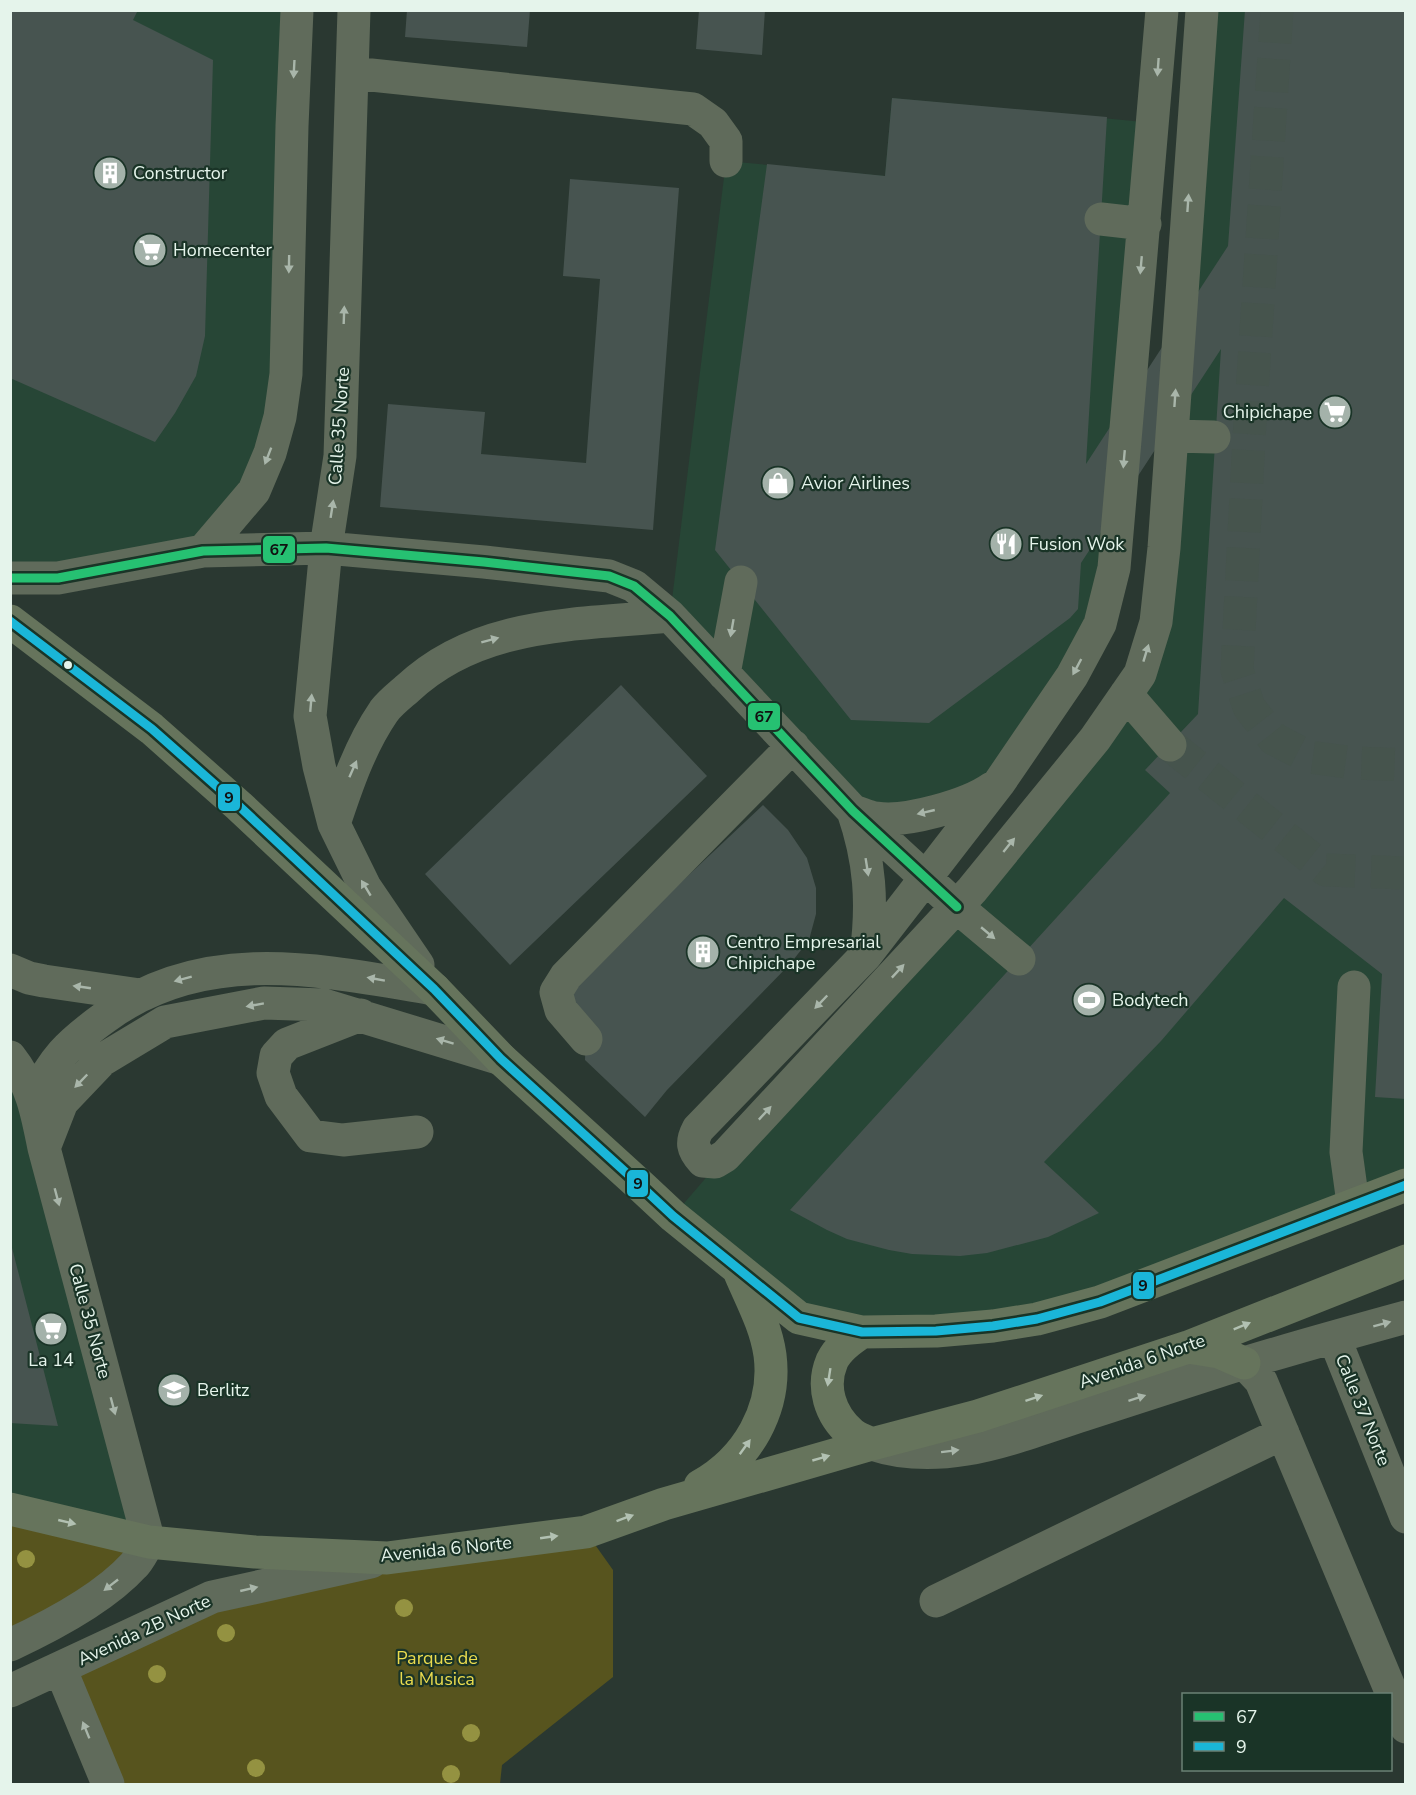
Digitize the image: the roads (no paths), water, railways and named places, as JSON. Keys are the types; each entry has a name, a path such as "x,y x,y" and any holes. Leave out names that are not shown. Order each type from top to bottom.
{"main road":[{"path":"10,621 152,729 239,806 434,989 501,1059 673,1216 799,1318 862,1332 964,1329 1017,1323 1061,1314 1100,1302 1353,1203 1406,1185"},
{"name":"Avenida 6 Norte","path":"10,1509 149,1542 255,1552 387,1558 585,1532 664,1504 978,1416 1188,1347 1406,1261"},
{"path":"664,1504 708,1482 725,1470 740,1455 762,1419 771,1377 770,1356 762,1325 739,1270"},
{"path":"862,1332 845,1343 833,1360 828,1380 829,1401 838,1420 852,1435 872,1444"},
{"path":"1188,1347 1219,1352 1245,1363"}],"street":[{"path":"203,551 254,491 270,453 280,417 286,374 297,10"},
{"name":"Calle 35 Norte","path":"354,10 340,456 326,548 310,716 334,824 365,887 434,989"},
{"path":"1162,10 1114,568 1100,624 1072,676 999,783 866,955 698,1129 692,1140 694,1151 703,1161 715,1162 725,1156 965,898 1095,739 1140,674 1156,622 1164,548 1202,10"},
{"path":"352,73 693,109 712,123 726,141 726,161"},
{"path":"1101,219 1145,224"},
{"path":"1172,436 1214,437"},
{"path":"10,578 58,579 203,551 326,548 609,576 633,586 670,616 854,811 926,877 965,898 1026,951"},
{"path":"724,674 741,582"},
{"path":"334,824 352,769 385,710 425,672 476,644 529,629 670,616"},
{"path":"1126,694 1170,745"},
{"path":"586,1039 561,1010 556,992 566,976 793,746"},
{"path":"854,811 876,818 912,816 957,805 984,794 999,783"},
{"path":"854,811 862,836 871,896 871,924 866,955"},
{"path":"34,1100 46,1073 70,1045 115,1009 140,995 172,982 229,969 264,968 346,974 434,989"},
{"path":"10,970 44,981 140,995"},
{"path":"1353,1203 1346,1152 1354,987"},
{"path":"44,1148 62,1102 102,1060 165,1022 264,1003 324,1005 501,1059"},
{"path":"361,1015 286,1044 276,1056 273,1073 280,1096 311,1136 343,1140 417,1132"},
{"name":"Calle 35 Norte","path":"10,1057 24,1075 34,1100 44,1148 149,1542"},
{"name":"Avenida 6 Norte","path":"872,1444 912,1453 935,1453 987,1447 1245,1363 1406,1317"},
{"name":"Calle 37 Norte","path":"1334,1337 1404,1507"},
{"path":"1245,1363 1261,1381 1392,1693"},
{"path":"936,1601 1283,1433"},
{"path":"10,1645 43,1630 109,1587 135,1564 149,1542"},
{"name":"Avenida 2B Norte","path":"10,1691 212,1597 387,1558"},
{"path":"60,1668 108,1785"},
{"path":"1392,1694 1406,1727"}],"tunnel":[{"path":"1277,10 1249,438 1237,670 1249,707 1274,739 1309,757 1354,763 1406,765"},
{"path":"1170,745 1326,870 1406,873"}],"place":[{"name":"Constructor","path":"110,173"},
{"name":"Homecenter","path":"150,250"},
{"name":"Chipichape","path":"1335,412"},
{"name":"Avior Airlines","path":"778,483"},
{"name":"Fusion Wok","path":"1006,544"},
{"name":"Centro Empresarial Chipichape","path":"703,952"},
{"name":"Bodytech","path":"1089,1000"},
{"name":"La 14","path":"51,1329"},
{"name":"Berlitz","path":"174,1390"}],"park label":[{"name":"Parque de la Musica","path":"437,1668"}]}
